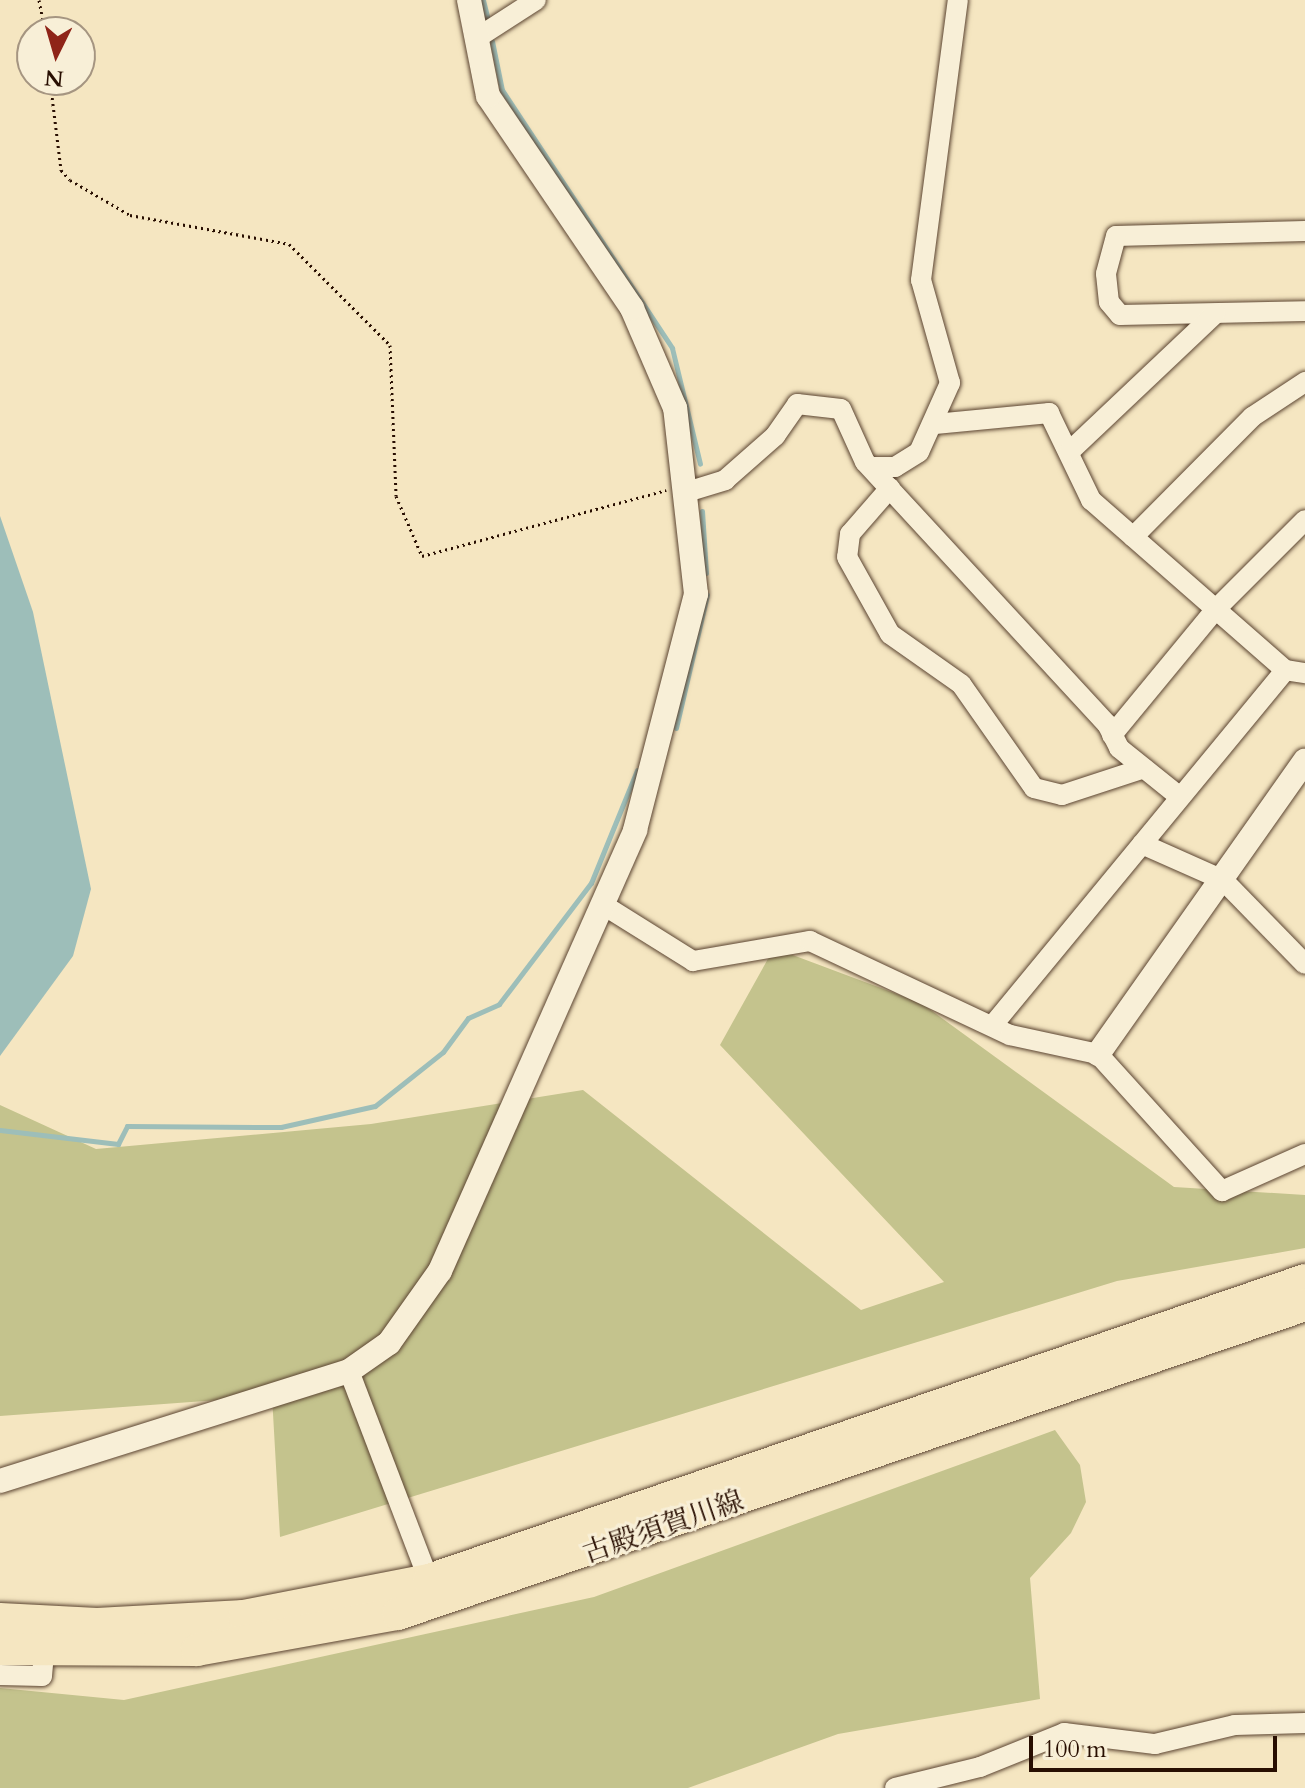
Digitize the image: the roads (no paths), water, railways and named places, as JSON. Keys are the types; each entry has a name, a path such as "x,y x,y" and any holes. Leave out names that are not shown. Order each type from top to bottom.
{"main road":[{"name":"古殿須賀川線","path":"0,1619 97,1624 244,1616 429,1580 1305,1280"},
{"name":"古殿須賀川線","path":"0,1649 44,1652 235,1646 398,1614 1305,1305"}],"street":[{"path":"0,1481 349,1371 389,1343 440,1271 605,906 635,830 685,657 696,594 690,491 662,365 488,96 469,0"},
{"path":"477,38 536,0"},
{"path":"871,467 910,460 935,424 949,370 921,280 958,0"},
{"path":"1305,231 1111,239 1111,309 1120,315 1305,311"},
{"path":"1069,452 1215,314"},
{"path":"1133,537 1252,417 1305,382"},
{"path":"690,491 725,480 775,436 797,404 841,409 871,467 1112,735 1144,768 1180,797"},
{"path":"935,424 1044,411 1069,452 1091,500 1215,610 1295,672 1180,797 992,1026"},
{"path":"890,488 850,534 847,557 890,634 961,684 1034,788 1062,795 1144,768"},
{"path":"1112,735 1215,610 1305,520"},
{"path":"1098,1054 1305,761"},
{"path":"1142,844 1223,880 1305,964"},
{"path":"605,906 693,961 822,944 992,1026 1098,1054 1222,1191 1305,1154"},
{"path":"349,1371 429,1580"},
{"path":"0,1675 42,1676 44,1652"},
{"path":"895,1788 980,1767 1064,1733 1155,1744 1235,1725 1305,1723"}],"water":[{"path":"0,516 33,612 91,889 73,956 0,1056"}],"waterway":[{"path":"483,0 488,20"},
{"path":"492,41 502,90 672,348 700,464"},
{"path":"702,511 706,573"},
{"path":"676,728 707,595"},
{"path":"0,1130 118,1144 127,1126 281,1127 375,1106 443,1052 468,1018 499,1004 591,883 637,770"}]}
